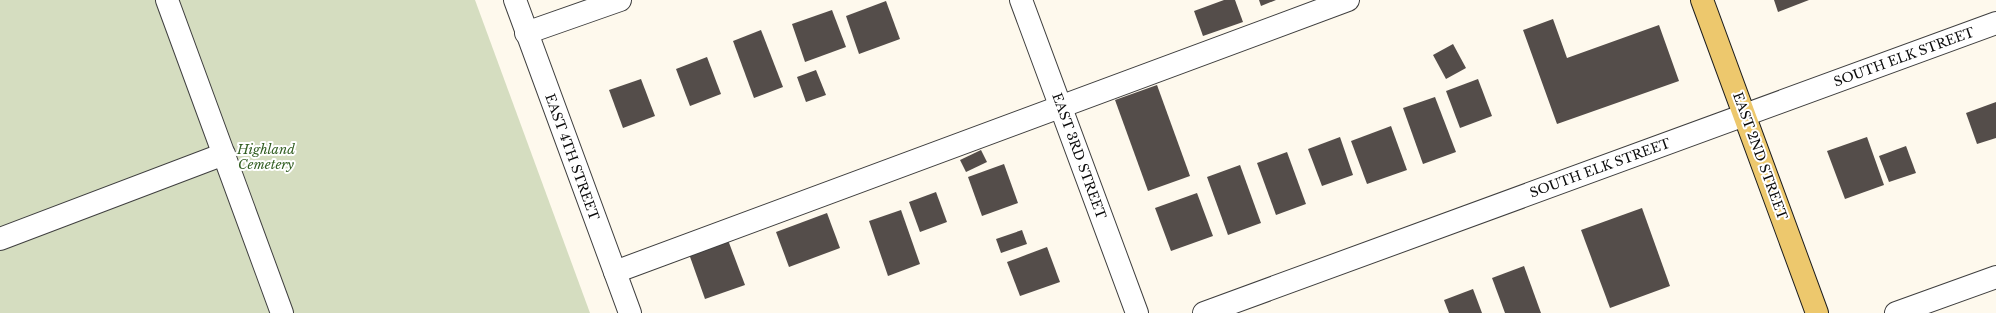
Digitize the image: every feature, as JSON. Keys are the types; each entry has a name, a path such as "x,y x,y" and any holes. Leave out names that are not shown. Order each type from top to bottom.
{"main road":[{"name":"EAST 2ND STREET","path":"1702,0 1817,313"}],"street":[{"path":"167,0 282,313"},
{"name":"EAST 4TH STREET","path":"515,0 630,313"},
{"path":"526,33 620,0"},
{"name":"EAST 3RD STREET","path":"1021,0 1137,313"},
{"path":"615,272 1060,105 1348,0"},
{"name":"SOUTH ELK STREET","path":"1204,313 1996,23"},
{"path":"0,238 224,154"},
{"path":"1896,313 1996,277"}],"green space":[{"name":"Highland Cemetery","path":"0,0 475,0 590,313 0,313"}],"building":[{"path":"1224,0 1235,0 1243,22 1203,36 1194,11"},
{"path":"1259,0 1276,0 1261,6"},
{"path":"1774,0 1809,0 1778,12"},
{"path":"886,1 900,39 859,54 846,16"},
{"path":"832,10 846,47 805,62 792,24"},
{"path":"1553,19 1567,58 1659,25 1679,81 1557,124 1523,30"},
{"path":"761,30 783,87 754,98 733,41"},
{"path":"1453,44 1466,68 1446,79 1433,55"},
{"path":"707,57 721,94 690,106 676,69"},
{"path":"816,70 826,95 806,102 797,77"},
{"path":"641,79 655,116 623,128 609,90"},
{"path":"1478,79 1492,116 1460,128 1446,91"},
{"path":"1157,85 1190,176 1148,191 1115,100"},
{"path":"1435,97 1456,152 1423,164 1403,108"},
{"path":"1996,102 1996,138 1977,144 1966,113"},
{"path":"1391,126 1407,170 1367,184 1351,141"},
{"path":"1340,137 1353,175 1322,186 1308,149"},
{"path":"1867,137 1884,185 1845,199 1827,151"},
{"path":"1906,146 1916,173 1889,182 1879,156"},
{"path":"981,150 987,162 966,172 960,160"},
{"path":"1287,152 1306,204 1276,215 1257,163"},
{"path":"1004,164 1018,203 982,216 968,177"},
{"path":"1240,165 1261,223 1228,235 1207,177"},
{"path":"936,192 947,222 920,232 909,202"},
{"path":"1197,193 1213,236 1171,251 1155,208"},
{"path":"1642,208 1670,286 1610,308 1581,230"},
{"path":"901,210 920,264 888,276 869,221"},
{"path":"827,213 840,248 789,267 776,232"},
{"path":"1022,230 1027,244 1001,253 996,239"},
{"path":"728,240 745,285 705,299 689,254"},
{"path":"1047,247 1060,282 1020,296 1007,262"},
{"path":"1524,266 1541,313 1505,313 1492,278"},
{"path":"1473,289 1482,313 1449,313 1444,300"}]}
